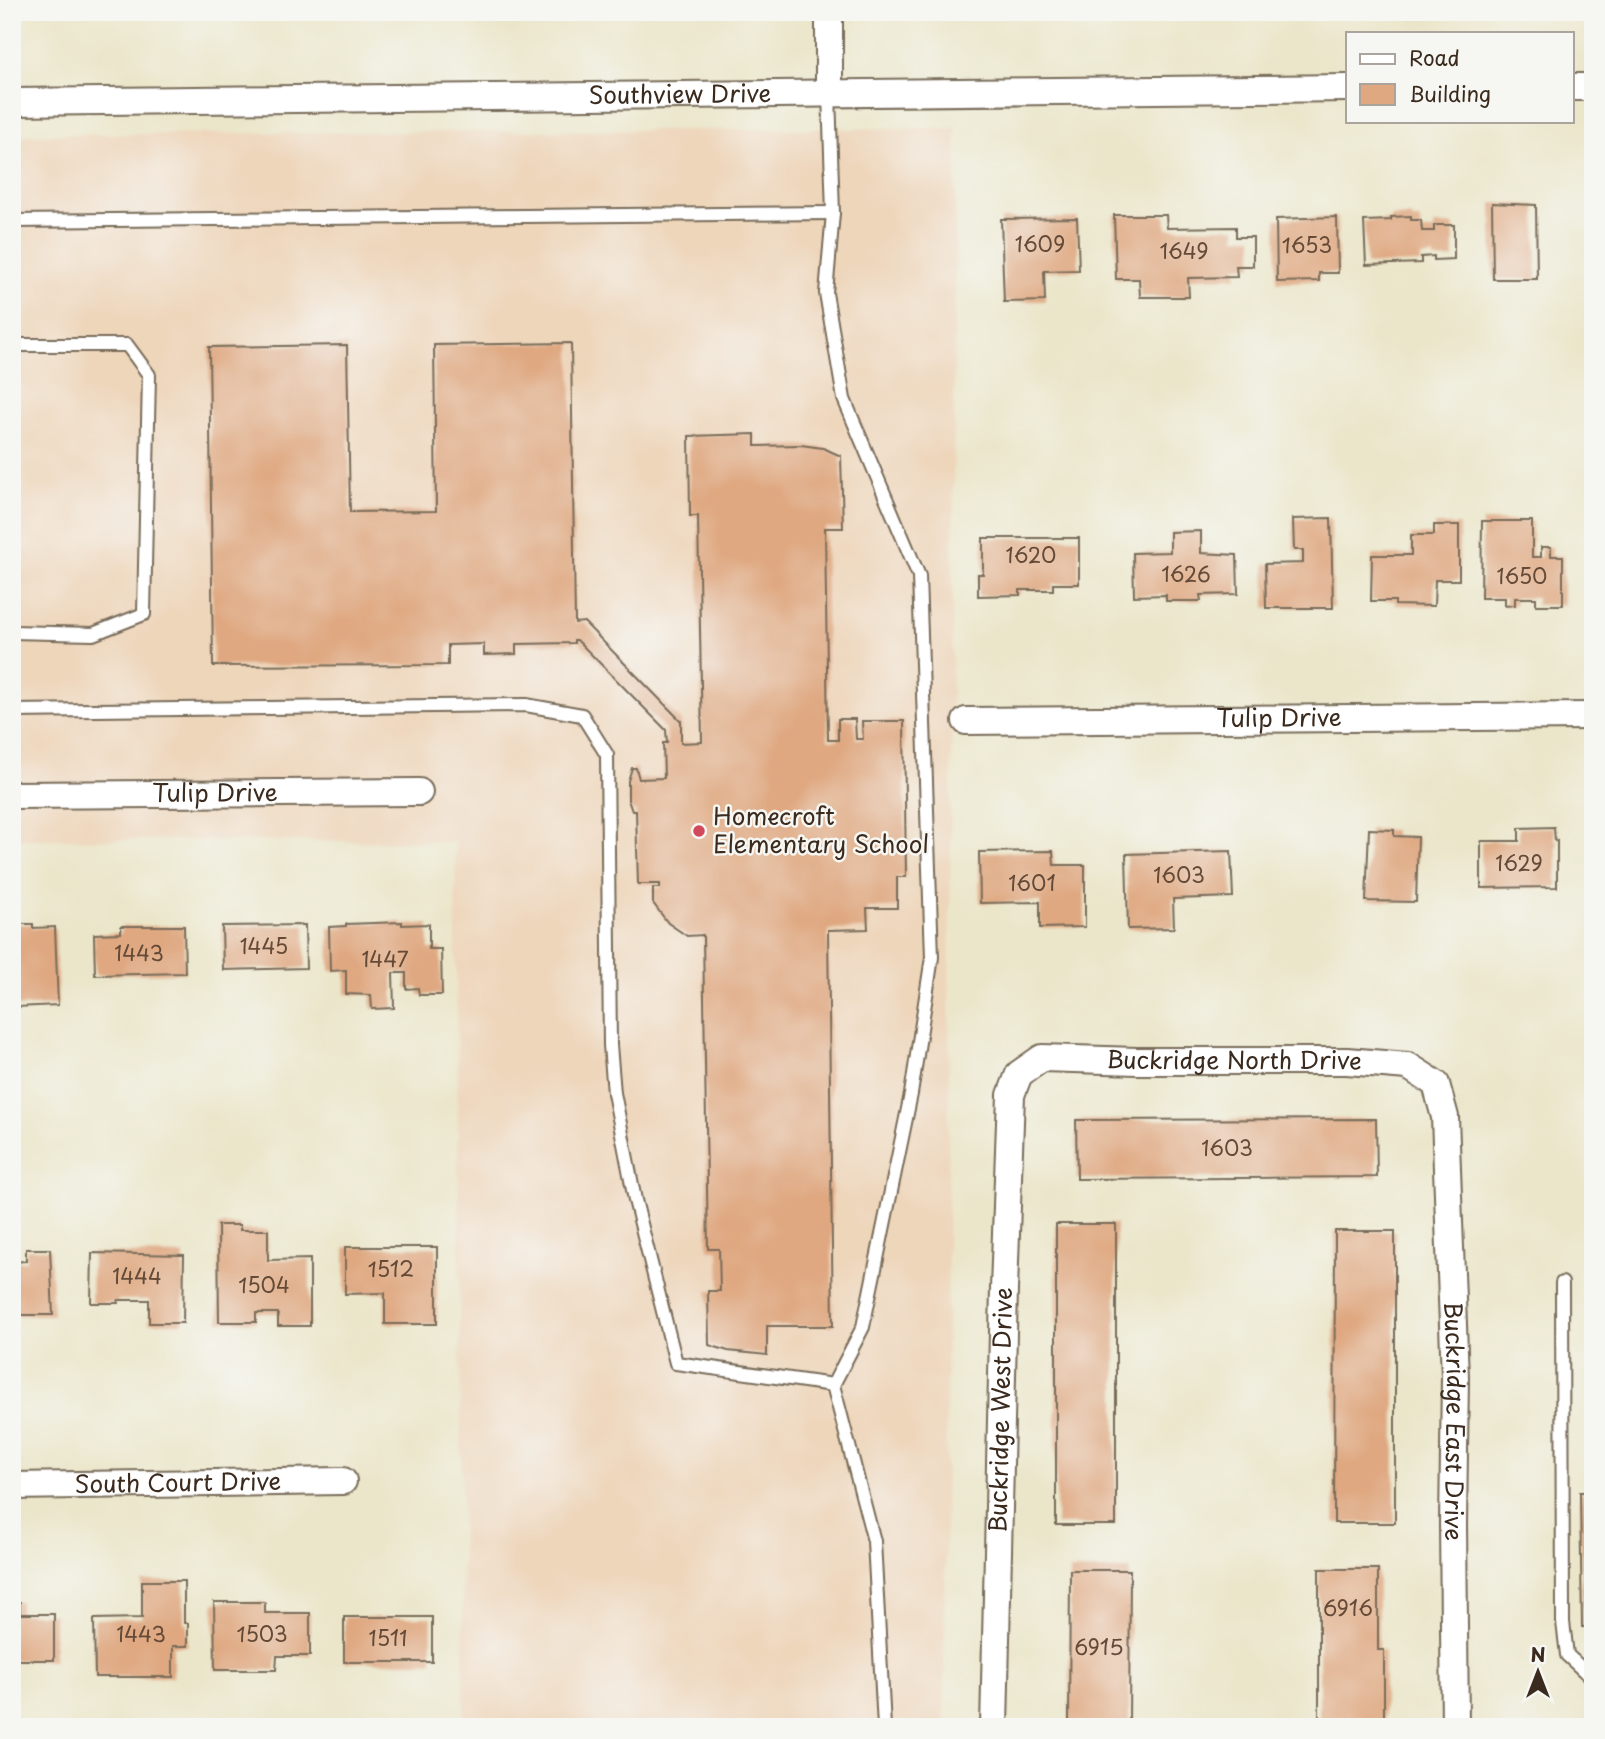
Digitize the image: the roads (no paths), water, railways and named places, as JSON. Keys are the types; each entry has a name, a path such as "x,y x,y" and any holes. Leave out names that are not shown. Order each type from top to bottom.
{"street":[{"path":"829,12 829,94"},
{"path":"1574,87 1593,87"},
{"name":"Southview Drive","path":"12,102 1346,89"},
{"name":"Tulip Drive","path":"966,721 1593,716"},
{"name":"Tulip Drive","path":"12,795 419,793"},
{"name":"Buckridge North Drive","path":"1010,1094 1019,1074 1042,1058 1347,1061 1408,1066 1436,1084 1445,1117"},
{"name":"Buckridge West Drive","path":"994,1727 1010,1094"},
{"name":"Buckridge East Drive","path":"1445,1117 1455,1377 1455,1727"},
{"name":"South Court Drive","path":"12,1486 343,1480"}],"lane":[{"path":"829,94 832,213 827,293 844,399 919,576 932,957 911,1094 863,1327 833,1385 874,1541 884,1727"},
{"path":"12,221 832,213"},
{"path":"12,345 127,345 149,375 144,614 93,635 12,632"},
{"path":"12,711 526,705 582,715 607,755 610,1045 614,1093 635,1200 676,1363 833,1385"},
{"path":"1562,1283 1563,1622 1567,1655 1593,1679"}],"place":[{"name":"Homecroft Elementary School","path":"699,831"}]}
